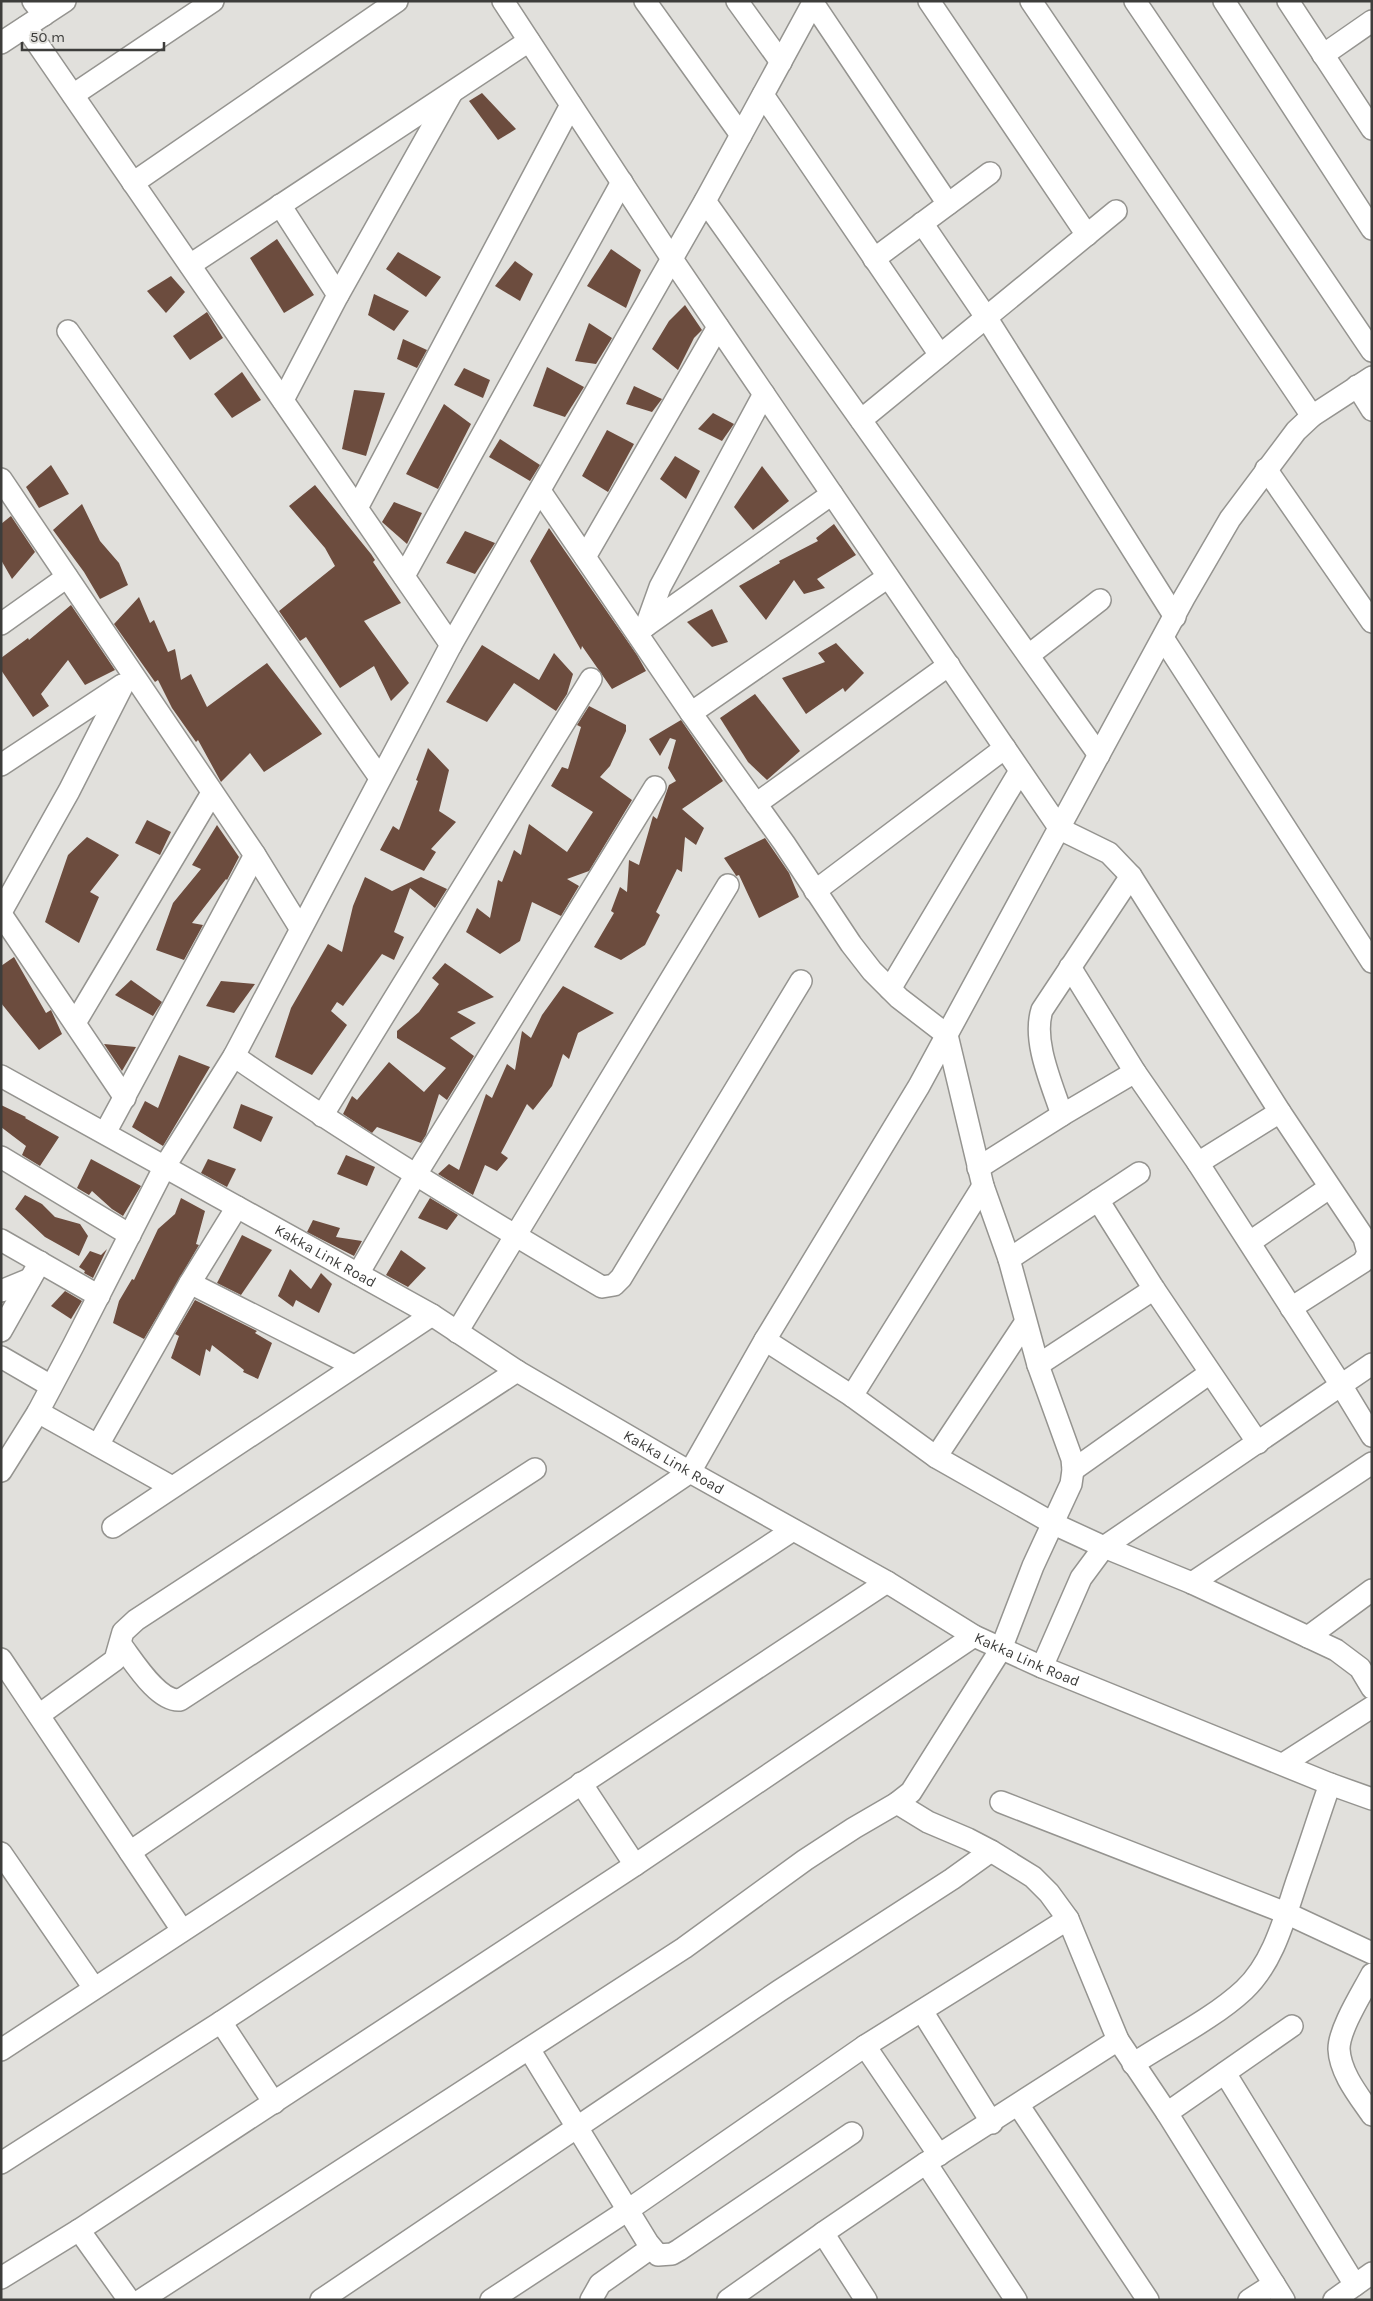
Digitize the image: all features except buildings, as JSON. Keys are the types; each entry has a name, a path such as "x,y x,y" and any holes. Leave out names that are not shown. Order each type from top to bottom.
{"street":[{"path":"1,43 34,15 65,1"},
{"path":"73,95 213,1"},
{"path":"133,183 397,1"},
{"path":"503,1 672,259 1060,830 1109,853 1131,876 1280,1112 1364,1238 1368,1247 1367,1258 1364,1262 1291,1308"},
{"path":"645,1 741,135"},
{"path":"737,1 781,62"},
{"path":"928,1 1086,235"},
{"path":"1032,1 1312,416"},
{"path":"1135,1 1372,351"},
{"path":"1224,1 1372,229"},
{"path":"1288,1 1372,129"},
{"path":"1,1471 38,1412 165,1166 234,1056 300,928 451,646 705,201 814,2 948,204"},
{"path":"34,15 73,95 451,646"},
{"path":"1323,54 1372,21"},
{"path":"190,265 453,89 529,41"},
{"path":"283,400 338,295 453,89"},
{"path":"763,96 940,355"},
{"path":"357,508 571,105"},
{"path":"874,259 990,173"},
{"path":"404,576 622,182"},
{"path":"705,201 1100,755"},
{"path":"280,205 338,295"},
{"path":"861,420 1116,211"},
{"path":"922,224 986,317 1174,616"},
{"path":"585,556 718,327"},
{"path":"68,331 380,778"},
{"path":"130,1852 690,1472 765,1340 947,1035 1060,830 1174,616 1230,519 1296,431 1312,416 1364,382 1372,410"},
{"path":"641,629 660,587 764,394"},
{"path":"1266,469 1372,622"},
{"path":"4,490 67,577 128,681 212,793 300,928"},
{"path":"141,2300 684,1948 805,1860 854,1828 898,1803 911,1792 1001,1649 1033,1566 1071,1484 1074,1470 1072,1459 1038,1365 1009,1259 980,1177 947,1035 890,990 861,958 756,804 691,714 641,629 585,556 540,490"},
{"path":"641,629 832,494"},
{"path":"1,624 67,577"},
{"path":"691,714 888,577"},
{"path":"1029,655 1100,600"},
{"path":"1163,638 1372,962"},
{"path":"756,804 949,666"},
{"path":"322,1116 591,679"},
{"path":"1,765 128,681"},
{"path":"125,1098 1,913 128,681"},
{"path":"815,891 1005,748"},
{"path":"890,990 1020,771"},
{"path":"358,1274 415,1176 656,787"},
{"path":"74,1023 212,793"},
{"path":"105,1133 254,855"},
{"path":"1062,1115 1039,1039 1038,1023 1042,1010 1131,876"},
{"path":"458,1332 728,885"},
{"path":"1070,967 1135,1072 1250,1242 1372,1436"},
{"path":"234,1056 415,1176 602,1287 609,1287 618,1282 801,982"},
{"path":"852,1396 980,1177 1062,1115 1135,1072"},
{"name":"Kakka Link Road","path":"1,1076 432,1316 517,1371 690,1472 887,1582 974,1636 1042,1667 1330,1784 1372,1799"},
{"path":"1198,1163 1280,1112"},
{"path":"1,1157 130,1236"},
{"path":"1009,1259 1139,1173"},
{"path":"1250,1242 1329,1188"},
{"path":"1098,1200 1154,1288 1258,1443"},
{"path":"98,1445 190,1284 237,1207"},
{"path":"1,1240 35,1270 99,1296"},
{"path":"1,1291 35,1270"},
{"path":"1,1331 35,1270"},
{"path":"190,1284 354,1366"},
{"path":"1038,1365 1154,1288"},
{"path":"114,1527 432,1316"},
{"path":"936,1458 1025,1323"},
{"path":"765,1340 852,1396 936,1458 1054,1524 1192,1583 1336,1650 1354,1662 1372,1688"},
{"path":"1,1357 51,1386"},
{"path":"1042,1667 1081,1578 1104,1547 1372,1364"},
{"path":"39,1715 110,1664 117,1656 123,1632 136,1620 517,1371"},
{"path":"1074,1470 1210,1373"},
{"path":"38,1412 172,1487"},
{"path":"1192,1583 1372,1463"},
{"path":"121,1646 158,1691 173,1701 180,1700 535,1469"},
{"path":"1,2050 793,1530"},
{"path":"1,2163 221,2022 887,1582"},
{"path":"1308,1637 1372,1590"},
{"path":"1,2278 79,2230 274,2103 635,1865 974,1636"},
{"path":"1,1659 182,1930"},
{"path":"1283,1764 1372,1707"},
{"path":"582,1783 635,1865"},
{"path":"1133,2064 1222,2007 1244,1990 1258,1974 1269,1955 1286,1913 1330,1784"},
{"path":"1001,1802 1286,1913 1372,1953"},
{"path":"898,1803 928,1822 991,1851 1033,1877 1049,1893 1068,1919 1118,2040 1167,2113 1279,2292 1249,2300"},
{"path":"321,2300 770,1997 952,1880 991,1851"},
{"path":"1,1853 94,1988"},
{"path":"491,2300 628,2210 866,2046 1068,1919"},
{"path":"1372,1974 1341,2036 1339,2049 1342,2062 1351,2082 1372,2115"},
{"path":"922,2011 992,2123"},
{"path":"221,2022 274,2103"},
{"path":"1167,2113 1292,2026"},
{"path":"728,2300 932,2159 992,2123 1118,2040"},
{"path":"866,2046 1016,2300"},
{"path":"529,2049 651,2248 658,2255 672,2254 679,2250 852,2133"},
{"path":"1225,2073 1363,2279 1334,2300"},
{"path":"1018,2106 1148,2300"},
{"path":"79,2230 129,2300"},
{"path":"822,2234 866,2300"},
{"path":"591,2300 600,2284 651,2248"}]}
